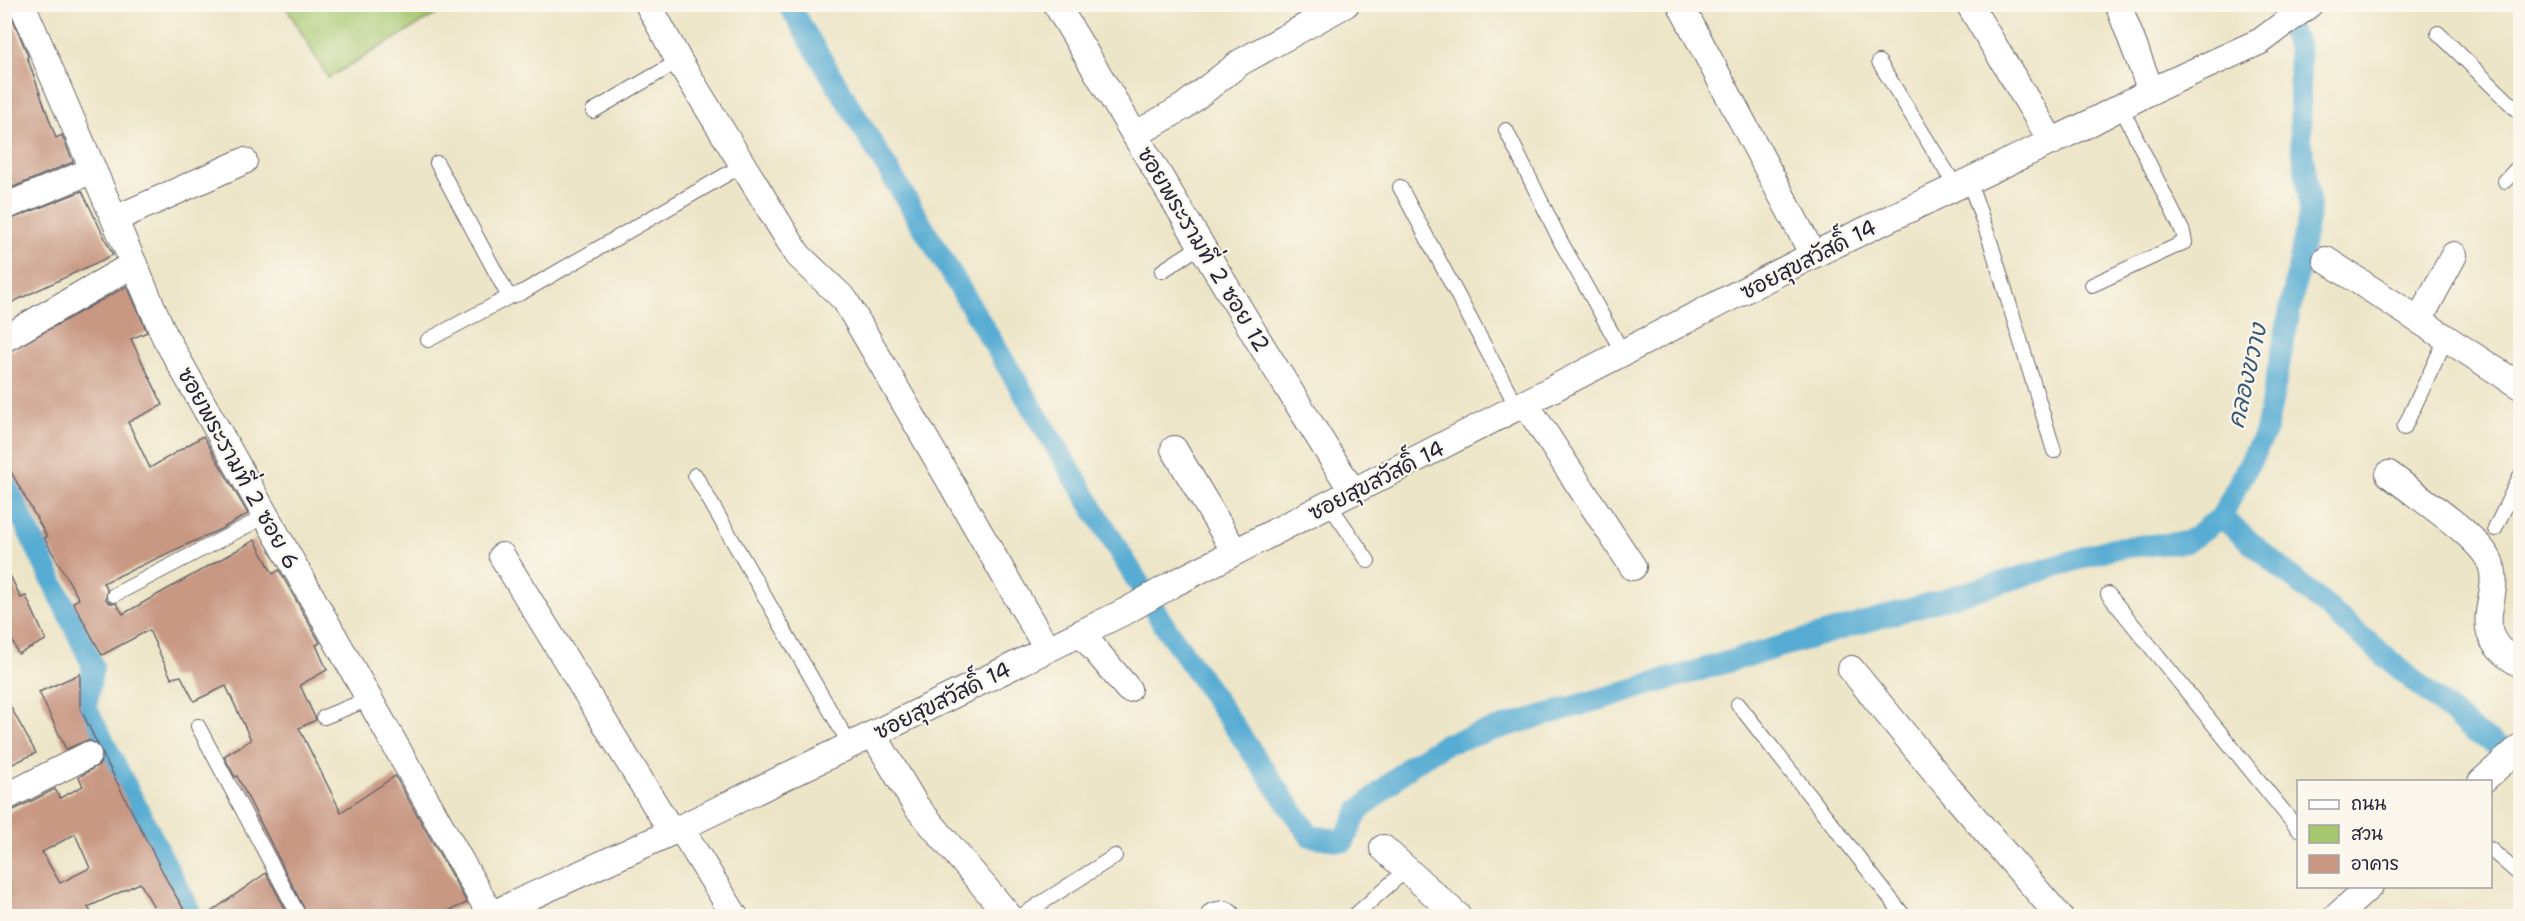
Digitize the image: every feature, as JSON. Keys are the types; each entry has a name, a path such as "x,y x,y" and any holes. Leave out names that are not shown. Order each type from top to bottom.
{"street":[{"name":"ซอยพระรามที่ 2 ซอย 6","path":"22,4 165,337 490,916"},
{"path":"648,4 679,61 798,255 845,300 1047,650"},
{"name":"ซอยพระรามที่ 2 ซอย 12","path":"1056,4 1353,492"},
{"path":"1135,135 1183,107 1242,62 1346,4"},
{"path":"1680,4 1813,255"},
{"path":"1969,4 2052,142"},
{"path":"2118,4 2151,91"},
{"name":"ซอยสุขสวัสดิ์ 14","path":"490,916 850,746 1128,610 1173,584 1813,255 2052,142 2151,91 2261,41 2310,4"},
{"path":"115,219 244,161"},
{"path":"4,207 93,170"},
{"path":"2419,320 2454,255"},
{"path":"2326,260 2520,386"},
{"path":"4,339 134,264"},
{"path":"1521,405 1633,567"},
{"path":"1174,449 1235,552"},
{"path":"2389,474 2477,543 2490,560 2493,583 2488,619 2494,642 2502,654 2520,664"},
{"path":"502,556 676,829 735,916"},
{"path":"1081,633 1128,689"},
{"path":"1851,669 1946,785 2059,916"},
{"path":"873,734 916,806 1009,916"},
{"path":"2486,777 2520,747"},
{"path":"4,798 88,755"},
{"path":"1383,848 1458,916"},
{"path":"1214,916 1224,914 1227,916"}],"lane":[{"path":"2438,33 2520,113"},
{"path":"592,111 679,61"},
{"path":"1879,62 1962,184 1991,244 2054,451"},
{"path":"2092,285 2185,242 2183,232 2121,107"},
{"path":"1506,130 1561,242 1623,353"},
{"path":"437,163 509,297"},
{"path":"428,340 531,287 743,165"},
{"path":"2505,181 2520,165"},
{"path":"1400,187 1521,405"},
{"path":"1162,271 1202,245"},
{"path":"2404,429 2447,338"},
{"path":"695,475 850,746"},
{"path":"2495,528 2520,476"},
{"path":"1329,504 1368,561"},
{"path":"114,595 266,516"},
{"path":"2108,594 2297,828"},
{"path":"324,717 369,699"},
{"path":"1738,704 1904,916"},
{"path":"198,726 299,916"},
{"path":"2492,851 2520,875"},
{"path":"1021,916 1115,856"},
{"path":"1354,916 1406,870"}],"green space":[{"path":"285,5 452,5 328,78"}],"building":[{"path":"4,4 7,4 28,56 56,138 62,135 73,162 4,191"},
{"path":"82,191 113,255 4,306 4,222"},
{"path":"127,286 147,332 131,339 163,405 128,422 150,468 203,436 248,514 221,529 103,583 107,589 106,600 116,603 123,614 255,540 273,574 279,570 320,643 316,645 327,670 300,685 316,720 299,728 341,812 395,776 467,903 437,916 308,916 237,776 235,777 224,756 251,740 226,686 194,701 181,676 171,678 149,630 102,655 73,602 79,599 44,538 47,537 4,459 4,354"},
{"path":"4,563 21,598 26,596 46,640 18,654 11,638 4,641"},
{"path":"80,674 80,708 98,745 88,740 66,749 39,692"},
{"path":"4,695 36,753 4,768"},
{"path":"102,753 171,888 188,916 159,916 140,883 88,907 93,916 4,916 4,815 55,789 60,798 83,786 79,777 100,764","holes":["75,834 90,868 60,883 42,852"]},
{"path":"266,873 289,916 205,916"}],"waterway":[{"path":"788,4 1162,622 1310,836 1344,841 1358,812 1411,765 1445,744 2113,548 2187,542 2221,517"},
{"name":"คลองขวาง","path":"2278,4 2299,49 2301,138 2310,209 2266,431 2221,517 2474,732 2520,758"},
{"path":"4,480 93,666 86,707 192,916"}]}
